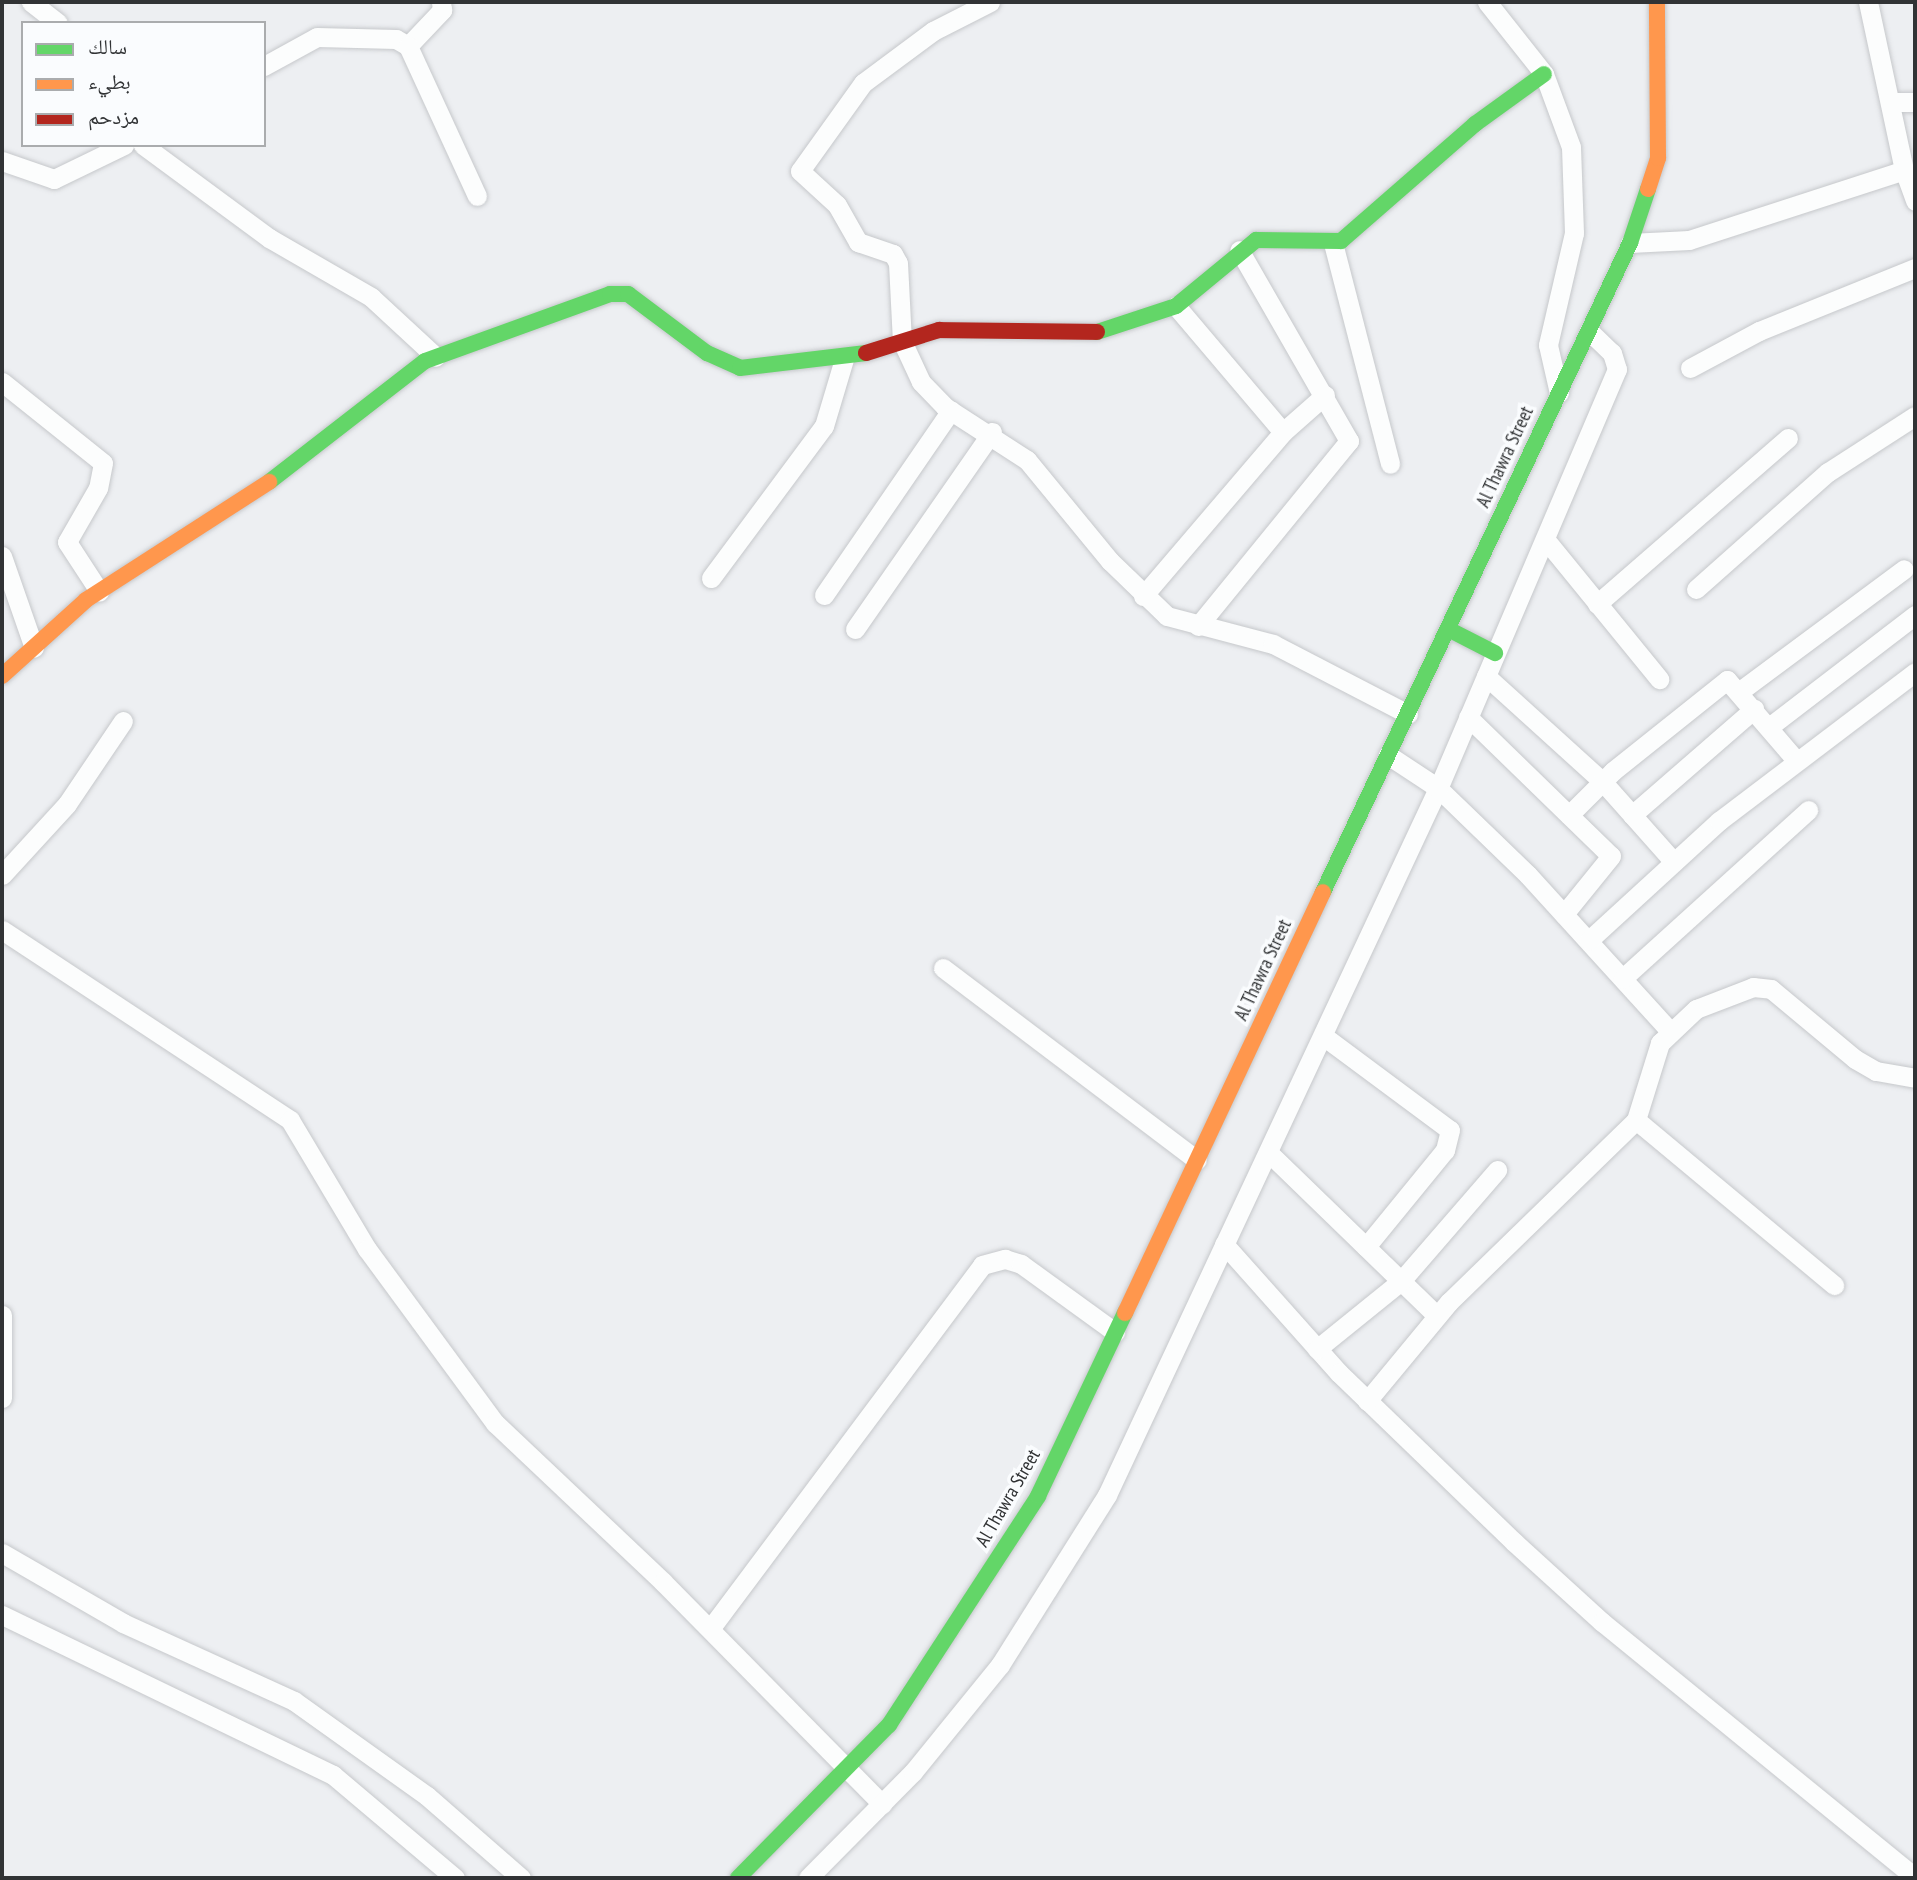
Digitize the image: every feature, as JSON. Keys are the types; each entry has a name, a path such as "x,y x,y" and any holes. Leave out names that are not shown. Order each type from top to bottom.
{"main road":[{"name":"Al Thawra Street","path":"738,1878 889,1725 1038,1496 1630,243 1658,158 1657,2"},
{"path":"2,676 99,591 253,494 315,449 394,378 436,357 610,294 636,299 706,354 740,368 844,359 902,341 980,326 1098,332 1176,306 1240,250 1283,236 1333,243 1544,74"},
{"path":"1448,629 1495,653"}],"street":[{"path":"31,2 55,21"},
{"path":"408,46 442,10 441,2"},
{"path":"990,2 933,31 863,83 800,171 837,205 858,242 885,250 898,263 902,341 921,382 951,410 992,432 1027,460 1143,596 1167,616 1273,644 1408,713"},
{"path":"1487,2 1544,74 1571,147 1576,196 1548,345 1559,394"},
{"path":"1868,2 1893,102 1905,170 1915,201"},
{"path":"266,65 317,37 396,39 408,46 477,196"},
{"path":"1893,102 1915,102"},
{"path":"2,161 54,179 120,147"},
{"path":"146,147 269,238 371,296 436,357"},
{"path":"1630,243 1689,240 1905,170"},
{"path":"1333,243 1390,464"},
{"path":"1198,626 1349,441 1240,250"},
{"path":"1690,368 1759,331 1915,268"},
{"path":"1176,306 1283,432"},
{"path":"808,1878 882,1804 1000,1665 1075,1553 1326,1038 1438,788 1617,369 1612,353 1588,331"},
{"path":"711,578 824,426 844,359"},
{"path":"2,382 103,463 98,488 67,542 99,591"},
{"path":"1143,596 1283,432 1325,395"},
{"path":"824,595 951,410"},
{"path":"1696,589 1828,472 1915,416"},
{"path":"855,629 992,432"},
{"path":"1597,604 1788,439"},
{"path":"1545,539 1659,679"},
{"path":"2,556 34,648"},
{"path":"1740,691 1904,569"},
{"path":"1769,727 1915,615"},
{"path":"1589,940 1673,860 1795,760 1915,672"},
{"path":"1486,676 1602,781 1673,860"},
{"path":"1569,815 1602,781 1723,681 1740,691 1795,760"},
{"path":"1632,815 1754,709"},
{"path":"1468,717 1612,858 1564,914"},
{"path":"2,875 67,804 123,720"},
{"path":"1388,755 1438,788 1589,940 1669,1031"},
{"path":"1623,978 1808,810"},
{"path":"2,930 290,1120 367,1249 495,1423 710,1629 882,1804"},
{"path":"943,968 1197,1160"},
{"path":"1367,1401 1437,1316 1636,1120 1643,1081 1669,1031 1714,1001 1753,987 1771,989 1855,1059 1875,1071 1915,1078"},
{"path":"1326,1038 1450,1130 1445,1150 1366,1247"},
{"path":"1636,1120 1834,1285"},
{"path":"1269,1153 1437,1316"},
{"path":"1317,1349 1401,1281 1497,1170"},
{"path":"1224,1244 1367,1401 1602,1622 1915,1877"},
{"path":"710,1629 982,1265 1005,1259 1021,1264 1115,1332"},
{"path":"2,1315 2,1398"},
{"path":"2,1553 123,1623 294,1701 427,1796 521,1878"},
{"path":"2,1615 333,1775 455,1878"}],"traffic: fast":[{"path":"1097,332 1176,306 1256,240 1341,241 1475,124 1544,74"},
{"path":"1323,892 1630,243 1648,189"},
{"path":"269,482 425,361 610,294 628,294 707,353 740,368 866,353"},
{"path":"1448,629 1495,653"},
{"path":"738,1878 889,1725 1038,1496 1125,1313"}],"traffic: slow":[{"path":"1648,189 1658,158 1657,2"},
{"path":"2,676 86,600 269,482"},
{"path":"1125,1313 1323,892"}],"traffic: jam":[{"path":"866,353 939,330 1097,332"}]}
